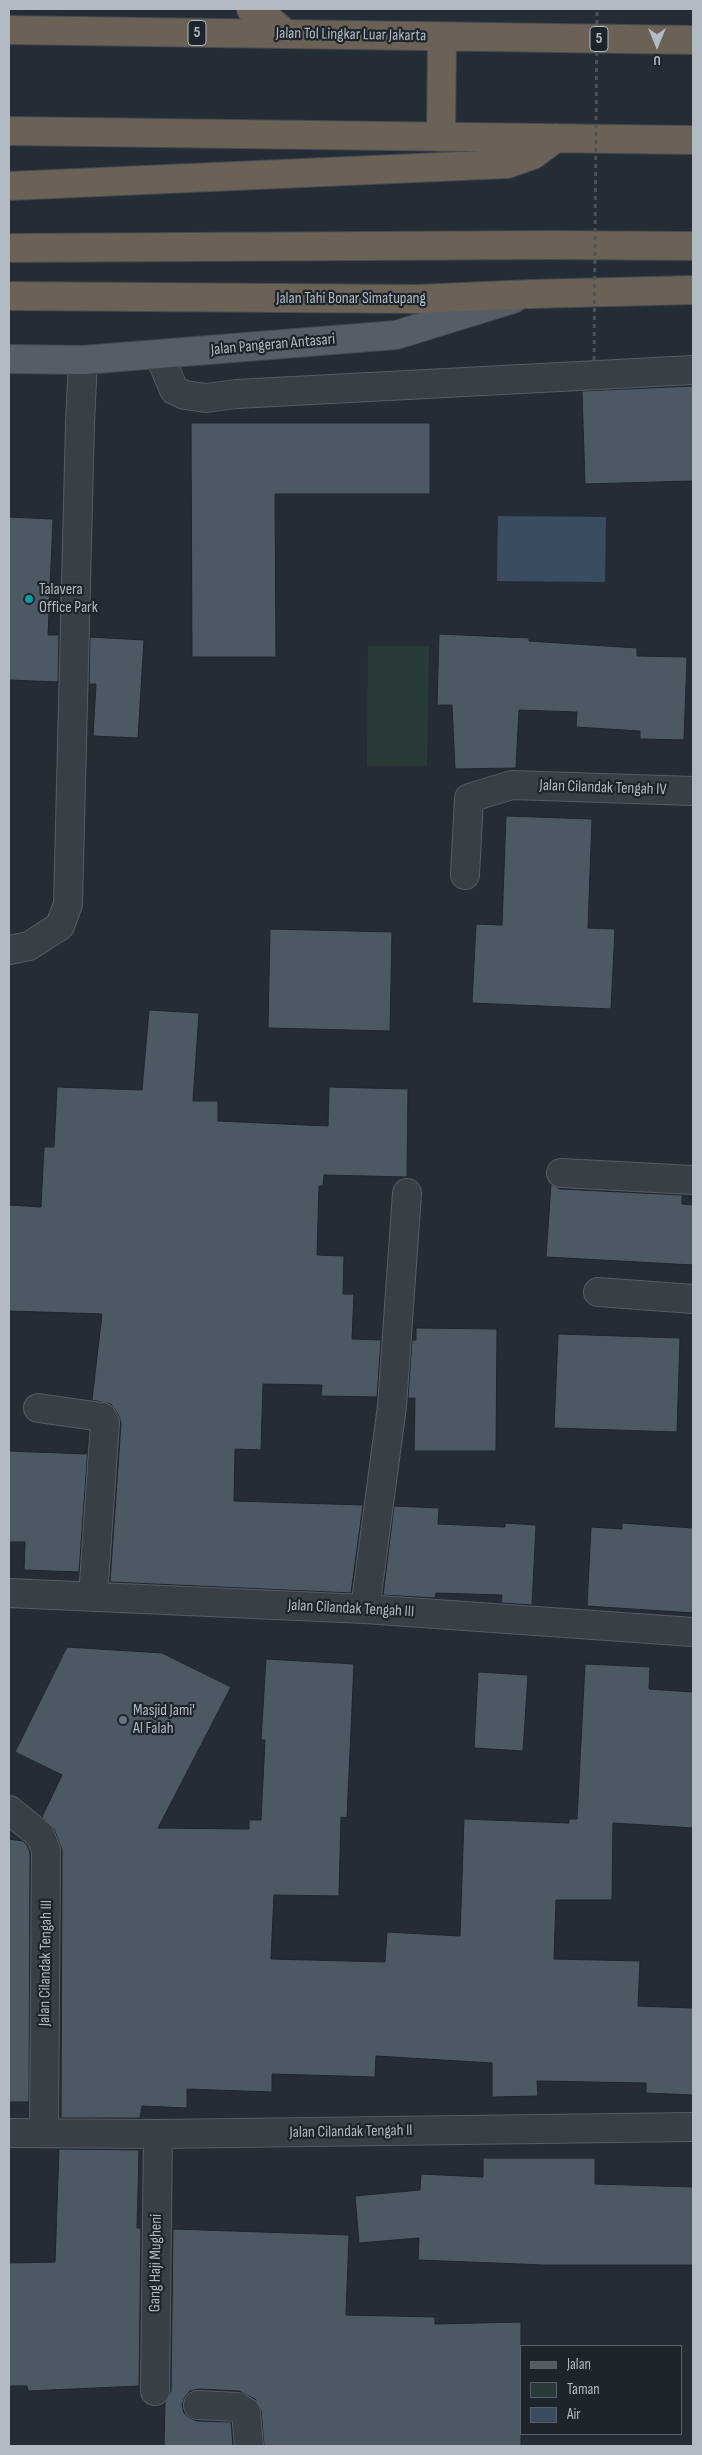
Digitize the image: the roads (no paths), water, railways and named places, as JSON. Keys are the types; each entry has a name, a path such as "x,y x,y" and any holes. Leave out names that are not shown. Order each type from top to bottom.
{"highway":[{"path":"251,9 260,12 286,34"},
{"name":"Jalan Tol Lingkar Luar Jakarta","path":"9,30 693,40"},
{"path":"441,137 442,37"},
{"path":"9,131 693,140"},
{"path":"9,186 508,164 532,155 556,138"},
{"path":"9,248 693,246"},
{"name":"Jalan Tahi Bonar Simatupang","path":"9,296 417,299 693,290"}],"main road":[{"name":"Jalan Pangeran Antasari","path":"9,358 83,360 396,335 531,294"}],"street":[{"path":"159,354 174,390 185,395 206,398 246,393 693,370"},
{"path":"9,950 30,946 60,926 68,904 83,360"},
{"name":"Jalan Cilandak Tengah IV","path":"466,875 469,798 512,785 693,791"},
{"path":"561,1173 693,1180"},
{"path":"365,1608 392,1406 407,1193"},
{"path":"598,1292 693,1299"},
{"path":"38,1408 102,1417 105,1422 93,1597"},
{"name":"Jalan Cilandak Tengah III","path":"9,1593 365,1608 693,1632"},
{"name":"Jalan Cilandak Tengah III","path":"9,1810 40,1835 46,1850 44,2132"},
{"name":"Jalan Cilandak Tengah II","path":"9,2132 158,2134 693,2126"},
{"name":"Gang Haji Mugheni","path":"155,2391 158,2134"},
{"path":"198,2406 238,2407 246,2412 248,2446"}],"water":[{"path":"498,516 606,517 605,582 497,581"}],"place":[{"name":"Talavera Office Park","path":"29,599"},
{"name":"Masjid Jami' Al Falah","path":"123,1720"}]}
